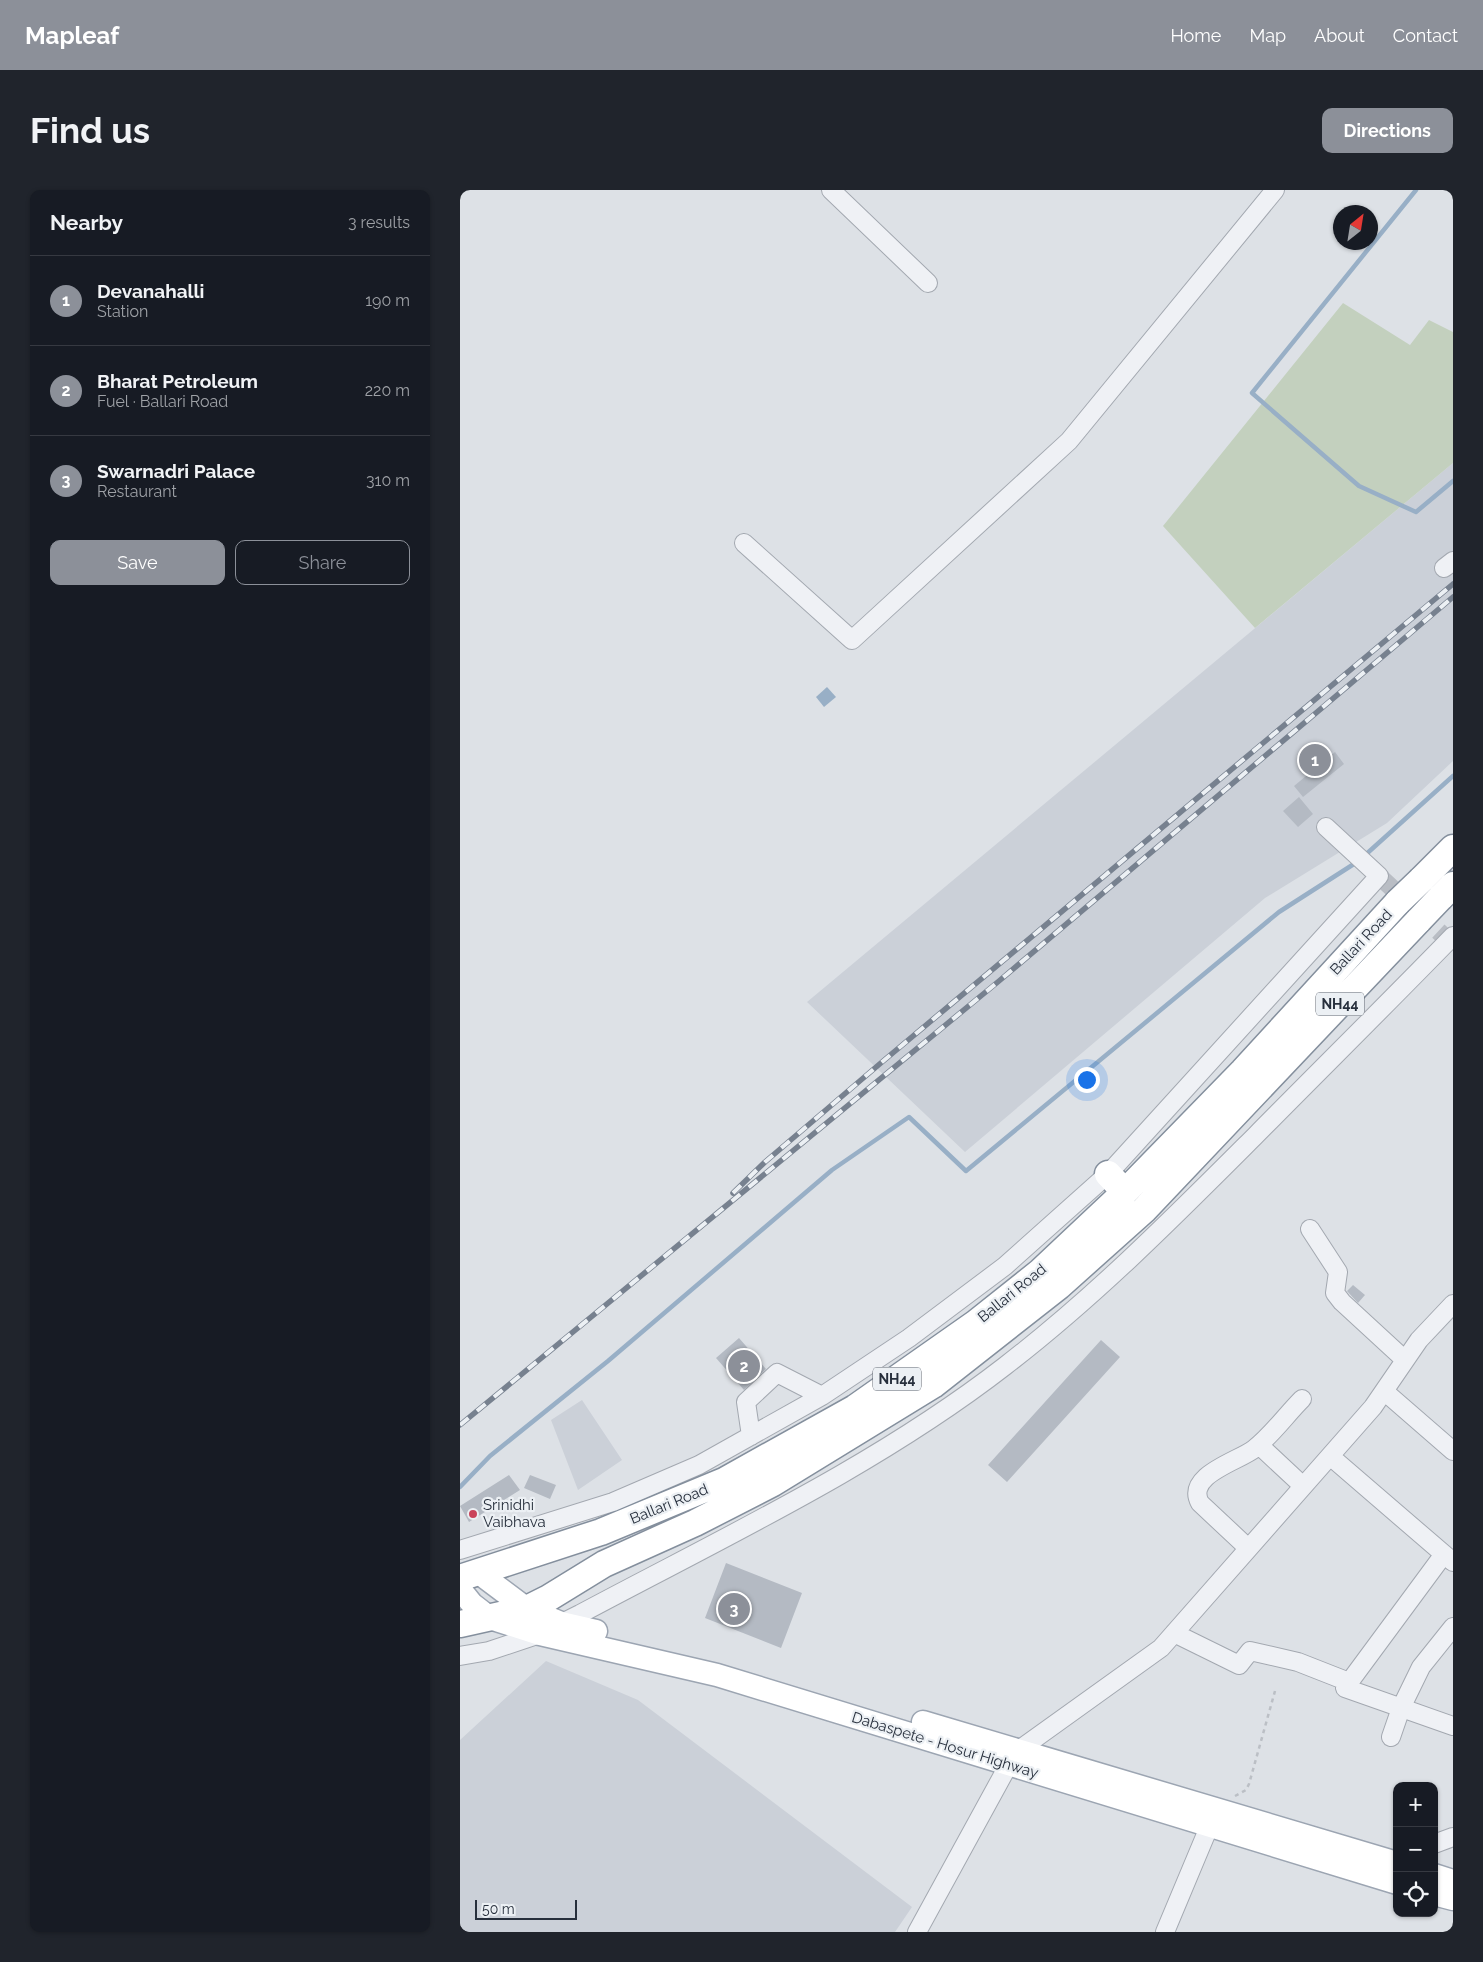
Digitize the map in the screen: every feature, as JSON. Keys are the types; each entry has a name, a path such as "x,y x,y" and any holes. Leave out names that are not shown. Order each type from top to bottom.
{"highway":[{"name":"Ballari Road","path":"466,1580 601,1532 724,1481 855,1408 983,1318 1040,1272 1117,1183 1243,1071 1398,902 1453,848"},
{"name":"Ballari Road","path":"527,1609 604,1564 695,1523 773,1483 933,1385 987,1344 1059,1286 1144,1210 1446,892"},
{"name":"NH44","path":"460,1624 527,1609"}],"main road":[{"name":"Dabaspete - Hosur Highway","path":"466,1580 561,1623 720,1661 1014,1757 1209,1827 1393,1869"},
{"path":"466,1580 472,1604 490,1618"},
{"name":"Dabaspete - Hosur Highway","path":"490,1618 540,1634 717,1675 1227,1814 1393,1869"},
{"path":"1438,1876 1453,1881"},
{"path":"1438,1895 1453,1899"}],"street":[{"path":"831,190 928,283"},
{"path":"744,543 852,640 1069,441 1275,190"},
{"path":"466,1580 460,1550 613,1502 699,1465 751,1436 822,1396 909,1338 1117,1183 1379,876 1326,827"},
{"path":"460,1656 489,1651 540,1634 561,1623 876,1454 948,1407 1005,1366 1087,1298 1154,1236 1451,940"},
{"path":"1310,1229 1338,1272 1335,1293 1342,1302 1405,1360"},
{"path":"917,1932 1014,1757 1161,1648 1373,1407 1419,1340 1453,1304"},
{"path":"751,1436 746,1402 777,1373 822,1396"},
{"path":"1384,1391 1453,1452"},
{"path":"1248,1548 1200,1503 1197,1497 1198,1490 1215,1471 1259,1445 1302,1399"},
{"path":"1259,1445 1303,1486"},
{"path":"1330,1456 1448,1558 1344,1688 1453,1726"},
{"path":"1391,1737 1401,1708 1421,1667 1453,1627"},
{"path":"1174,1633 1239,1665 1250,1651 1298,1662 1349,1682"},
{"path":"1165,1932 1209,1827"},
{"path":"1438,1843 1453,1837"}],"path":[{"path":"1227,1814 1232,1797 1246,1790 1249,1784 1275,1691"}],"shaded area":[{"path":"1453,463 1453,761 1387,823 1265,898 965,1152 807,1002"},
{"path":"582,1400 622,1460 578,1490 551,1420"},
{"path":"546,1661 638,1700 912,1907 895,1932 460,1932 460,1740"}],"green space":[{"path":"1343,303 1410,345 1429,320 1453,332 1453,463 1255,628 1163,526"}],"water":[{"path":"827,687 836,697 824,707 816,697"}],"building":[{"path":"1335,752 1344,764 1303,797 1294,786"},
{"path":"1299,797 1313,814 1298,827 1283,811"},
{"path":"1353,1285 1365,1295 1358,1303 1347,1291"},
{"path":"739,1338 766,1369 744,1390 716,1358"},
{"path":"1101,1340 1120,1357 1007,1482 988,1465"},
{"path":"509,1475 520,1490 469,1522 460,1506"},
{"path":"530,1475 556,1485 550,1499 524,1488"},
{"path":"726,1563 802,1593 781,1648 705,1618"}],"waterway":[{"path":"1416,190 1252,393 1359,486 1416,512 1453,481"},
{"path":"1363,857 1453,776"},
{"path":"460,1487 490,1456 608,1361 832,1170 909,1117 966,1171 1279,912 1357,862"}],"tunnel":[{"path":"1379,876 1449,941"}],"railway":[{"path":"733,1193 765,1162 882,1062 1453,584"},
{"path":"460,1425 999,981 1453,597"}],"place":[{"name":"Devanahalli","path":"1315,760"},
{"name":"Bharat Petroleum","path":"744,1366"},
{"name":"Srinidhi Vaibhava","path":"473,1514"},
{"name":"Swarnadri Palace","path":"734,1609"}]}
